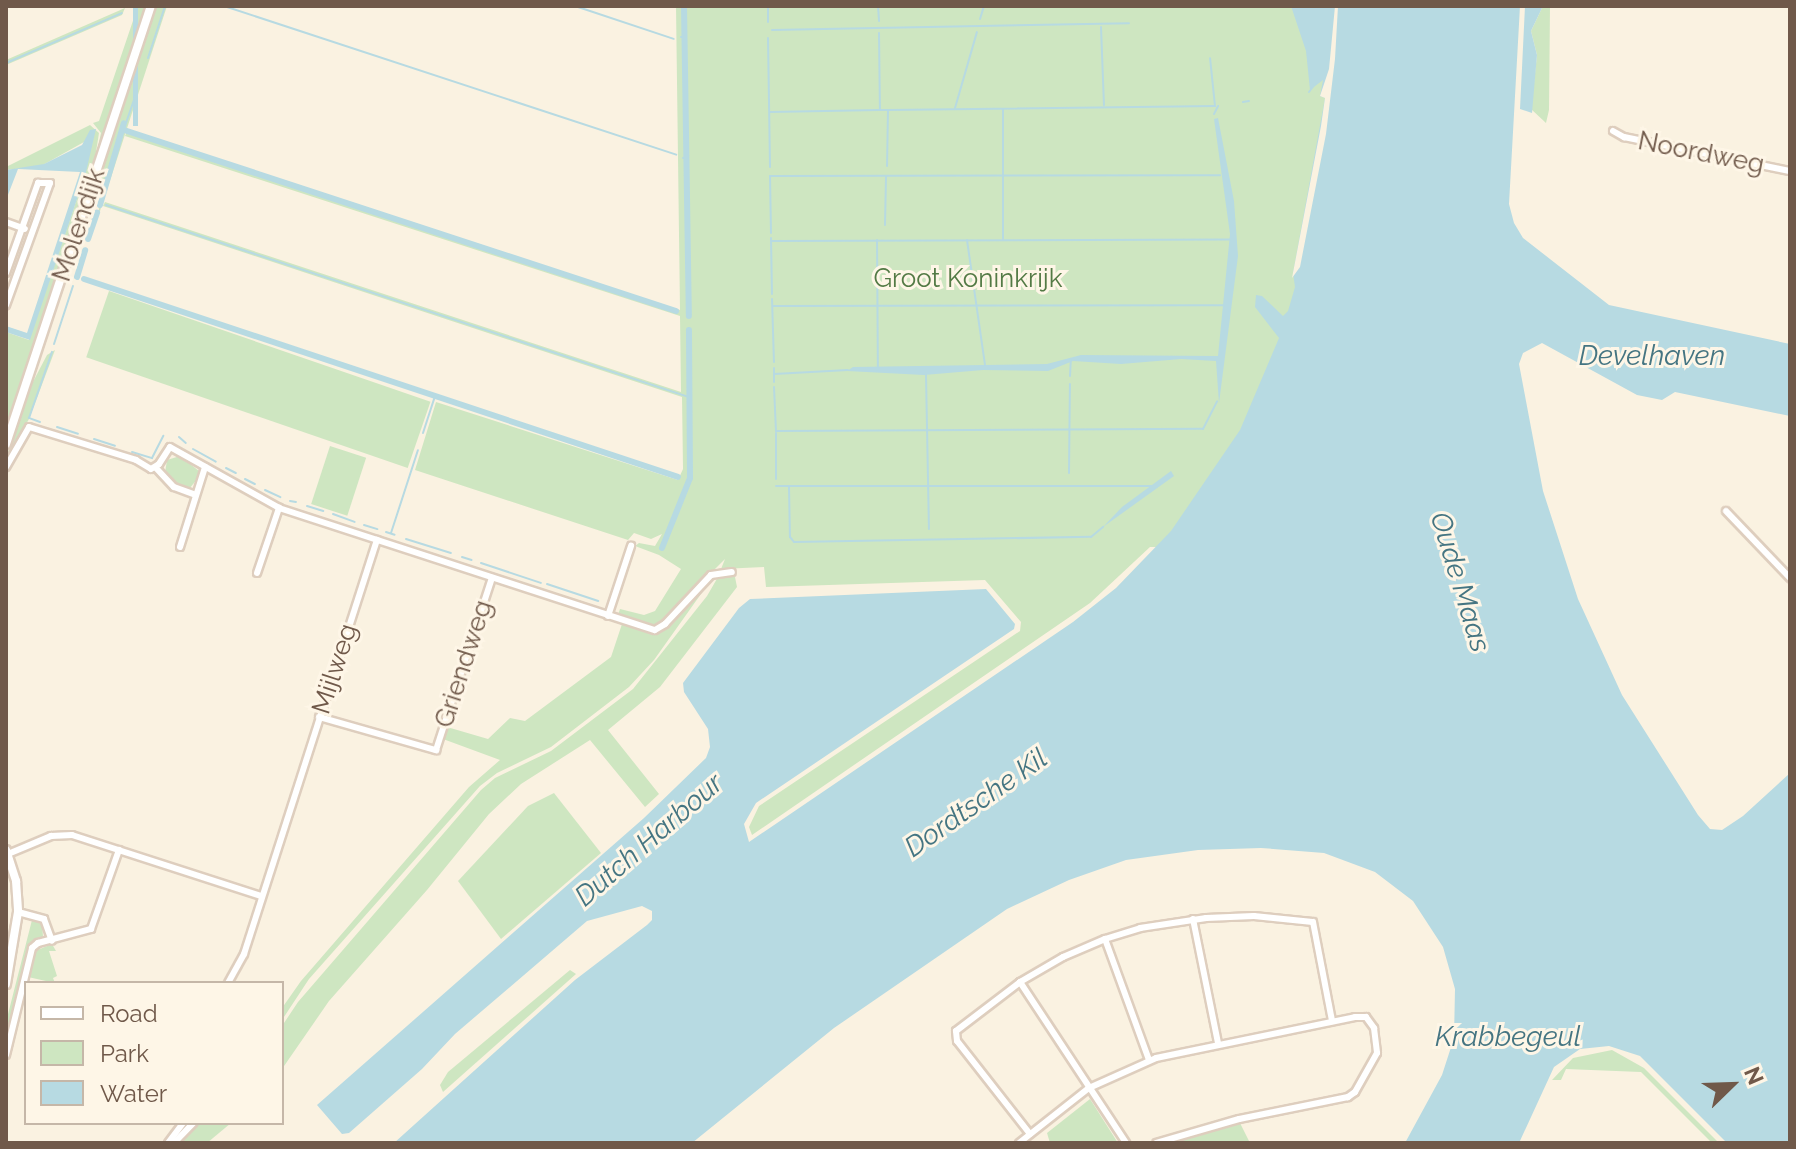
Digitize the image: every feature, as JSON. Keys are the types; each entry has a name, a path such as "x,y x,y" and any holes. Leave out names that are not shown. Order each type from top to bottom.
{"street":[{"name":"Molendijk","path":"6,444 151,6"},
{"name":"Noordweg","path":"1613,131 1624,137 1790,171"},
{"path":"6,273 38,183 50,183 6,305"},
{"path":"6,222 32,232"},
{"path":"8,262 20,266"},
{"path":"6,467 25,429 30,427 156,468 174,487 196,495"},
{"path":"156,468 170,447 279,508 377,540"},
{"path":"180,547 205,467"},
{"path":"257,573 279,508"},
{"path":"1726,511 1790,578"},
{"name":"Griendweg","path":"377,540 649,629 660,628 711,575 732,572"},
{"name":"Mijlweg","path":"229,981 244,954 377,540"},
{"path":"608,616 631,546"},
{"name":"Griendweg","path":"319,717 436,750 492,578"},
{"path":"6,984 18,912 16,881 7,852 66,834 261,896"},
{"path":"6,1055 32,948 91,929 119,850"},
{"path":"18,912 44,919 52,941"},
{"path":"1030,1134 955,1036 959,1027 1020,982 1063,957 1105,939 1193,919 1254,916 1313,922 1332,1021"},
{"path":"1193,919 1218,1043"},
{"path":"1105,939 1149,1060"},
{"path":"1020,982 1126,1143"},
{"path":"1019,1143 1089,1088 1149,1060 1218,1043 1366,1017 1376,1038 1377,1053 1348,1097 1239,1119 1156,1143"},
{"path":"171,1143 182,1125"},
{"path":"171,1143 191,1125"}],"green space":[{"path":"138,6 149,6 94,165 101,133 93,123 99,121"},
{"path":"154,6 167,6 99,214 98,174"},
{"name":"Groot Koninkrijk","path":"676,6 1344,6 1288,333 1237,448 1159,547 1150,547 1090,603 752,835 749,827 759,806 1020,631 1021,622 985,580 766,587 764,567 721,569 725,559 661,623 650,626 618,615 620,609 644,615 655,611 681,569 659,555 635,546 639,543 655,546 662,534 651,539 634,533 628,540 415,470 436,402 678,480 683,469 682,397 103,206 105,202 681,392 680,316 125,136 128,129 680,310"},
{"path":"1543,6 1550,6 1549,110 1546,123 1531,109 1537,55 1531,31"},
{"path":"125,8 122,15 6,65 6,60"},
{"path":"90,125 99,133 92,177 6,439 6,332 29,340 86,172 84,142 41,166 6,170 6,167"},
{"path":"109,291 430,402 408,468 86,357"},
{"path":"55,350 29,419 6,459 25,397 47,355"},
{"path":"330,446 366,458 347,516 311,504"},
{"path":"180,456 199,471 199,477 189,489 181,488 165,473 167,460"},
{"path":"713,577 654,660 629,687 551,747 497,773 480,786 309,979 284,1017 284,1005 301,981 469,787 500,760 443,739 447,727 488,739 510,718 525,721 611,657 622,624 654,633 662,630"},
{"path":"718,577 735,577 737,587 660,687 608,730 659,794 645,807 590,740 521,784 489,814 329,1001 284,1066 284,1023 298,1002 481,790 495,778 551,751 633,689 707,596"},
{"path":"554,793 601,853 501,939 458,881 528,806"},
{"path":"32,920 42,924 43,936 30,947 6,1041 6,1022"},
{"path":"52,944 56,951 49,951 57,976 53,978 54,981 28,977 35,951"},
{"path":"570,970 576,974 443,1092 440,1085 448,1072"},
{"path":"1612,1050 1644,1068 1719,1143 1712,1143 1641,1072 1566,1069 1561,1080 1552,1080 1573,1058"},
{"path":"1090,1099 1118,1143 1050,1143 1047,1133"},
{"path":"1240,1123 1250,1143 1172,1143 1174,1142"},
{"path":"194,1125 229,1125 207,1143 174,1143"}],"water":[{"path":"133,6 138,6 138,126 133,126"},
{"path":"1291,6 1520,6 1509,204 1514,223 1523,238 1609,305 1790,344 1790,416 1675,392 1662,400 1637,395 1542,343 1523,353 1519,364 1543,491 1578,599 1622,695 1698,815 1710,829 1722,830 1743,816 1790,773 1790,1143 1727,1143 1640,1056 1609,1046 1580,1049 1554,1067 1519,1143 1405,1143 1442,1075 1454,1038 1455,989 1443,947 1413,901 1375,872 1324,853 1261,848 1198,850 1126,860 1069,880 1007,909 834,1028 692,1143 394,1143 575,980 647,925 652,920 652,911 642,906 587,921 455,1034 422,1069 349,1133 342,1134 317,1105 644,818 706,758 710,747 708,729 684,692 683,683 739,608 750,599 986,589 1015,624 1014,629 756,803 744,824 749,842 1073,622 1116,588 1171,531 1240,430 1279,338 1255,307 1256,295 1262,296 1283,316 1288,311 1295,287 1293,273 1325,98 1320,96 1323,80 1310,90 1306,51"},
{"path":"1525,6 1543,6 1531,31 1537,55 1532,113 1520,109"},
{"path":"1218,118 1234,201 1238,256 1219,403 1216,361 1181,359 1121,364 1073,361 1048,371 983,370 924,375 847,371 853,367 1047,364 1081,355 1218,356 1230,234 1214,119"},
{"path":"96,129 86,172 30,340 6,332 6,326 27,333 80,172 18,169 6,200 6,170 44,164 82,145 90,130"},
{"path":"1171,471 1174,476 1103,527 1122,507"}],"pier":[{"path":"1335,6 1338,6 1335,59 1326,134 1300,267 1292,278 1321,126 1325,98 1320,96 1329,69"}],"waterway":[{"path":"6,8 10,6"},
{"path":"148,58 165,6"},
{"path":"224,6 676,155"},
{"path":"575,6 674,39"},
{"path":"684,6 689,316"},
{"path":"768,6 768,22"},
{"path":"878,6 879,21"},
{"path":"980,19 984,6"},
{"path":"6,63 122,13"},
{"path":"772,30 1129,23"},
{"path":"1101,27 1104,105"},
{"path":"955,108 977,32"},
{"path":"879,33 880,110 888,110 887,166"},
{"path":"768,38 770,167"},
{"path":"888,110 1215,106 1210,58"},
{"path":"1309,92 1315,84"},
{"path":"126,123 135,97"},
{"path":"1243,102 1249,101"},
{"path":"1214,114 1218,106"},
{"path":"1003,109 1003,239"},
{"path":"770,112 879,110"},
{"path":"100,205 124,123"},
{"path":"124,130 676,311"},
{"path":"683,158 687,157"},
{"path":"771,233 770,176 1220,175"},
{"path":"885,225 886,177"},
{"path":"106,205 689,397"},
{"path":"88,239 97,213"},
{"path":"771,238 772,294"},
{"path":"771,241 1230,239"},
{"path":"877,240 878,370"},
{"path":"967,240 985,365"},
{"path":"77,277 85,250"},
{"path":"84,279 678,477"},
{"path":"54,344 73,286"},
{"path":"772,299 774,362"},
{"path":"773,306 1224,305"},
{"path":"662,548 690,478 689,330"},
{"path":"40,422 29,418 52,352"},
{"path":"1070,376 1071,359"},
{"path":"774,368 774,382"},
{"path":"774,374 848,370"},
{"path":"926,375 929,529"},
{"path":"1069,473 1070,384"},
{"path":"774,387 776,431 1203,429 1217,401"},
{"path":"423,433 435,397"},
{"path":"57,427 78,434"},
{"path":"776,433 776,479"},
{"path":"132,452 152,458 163,436"},
{"path":"179,437 186,443"},
{"path":"94,439 115,446"},
{"path":"193,449 216,462"},
{"path":"391,533 418,450"},
{"path":"226,468 236,473"},
{"path":"245,479 255,484"},
{"path":"776,486 1153,486"},
{"path":"789,487 790,537 794,542 1091,537 1103,527"},
{"path":"265,490 280,497"},
{"path":"290,501 296,502"},
{"path":"307,506 323,511"},
{"path":"333,514 355,522"},
{"path":"364,525 377,529"},
{"path":"386,532 395,535"},
{"path":"406,539 451,553"},
{"path":"462,557 472,560"},
{"path":"481,563 541,583"},
{"path":"547,584 598,601"}],"water label":[{"name":"Develhaven","path":"1652,356"},
{"name":"Oude Maas","path":"1460,582"},
{"name":"Dordtsche Kil","path":"976,803"},
{"name":"Dutch Harbour","path":"649,840"},
{"name":"Krabbegeul","path":"1508,1037"}]}
